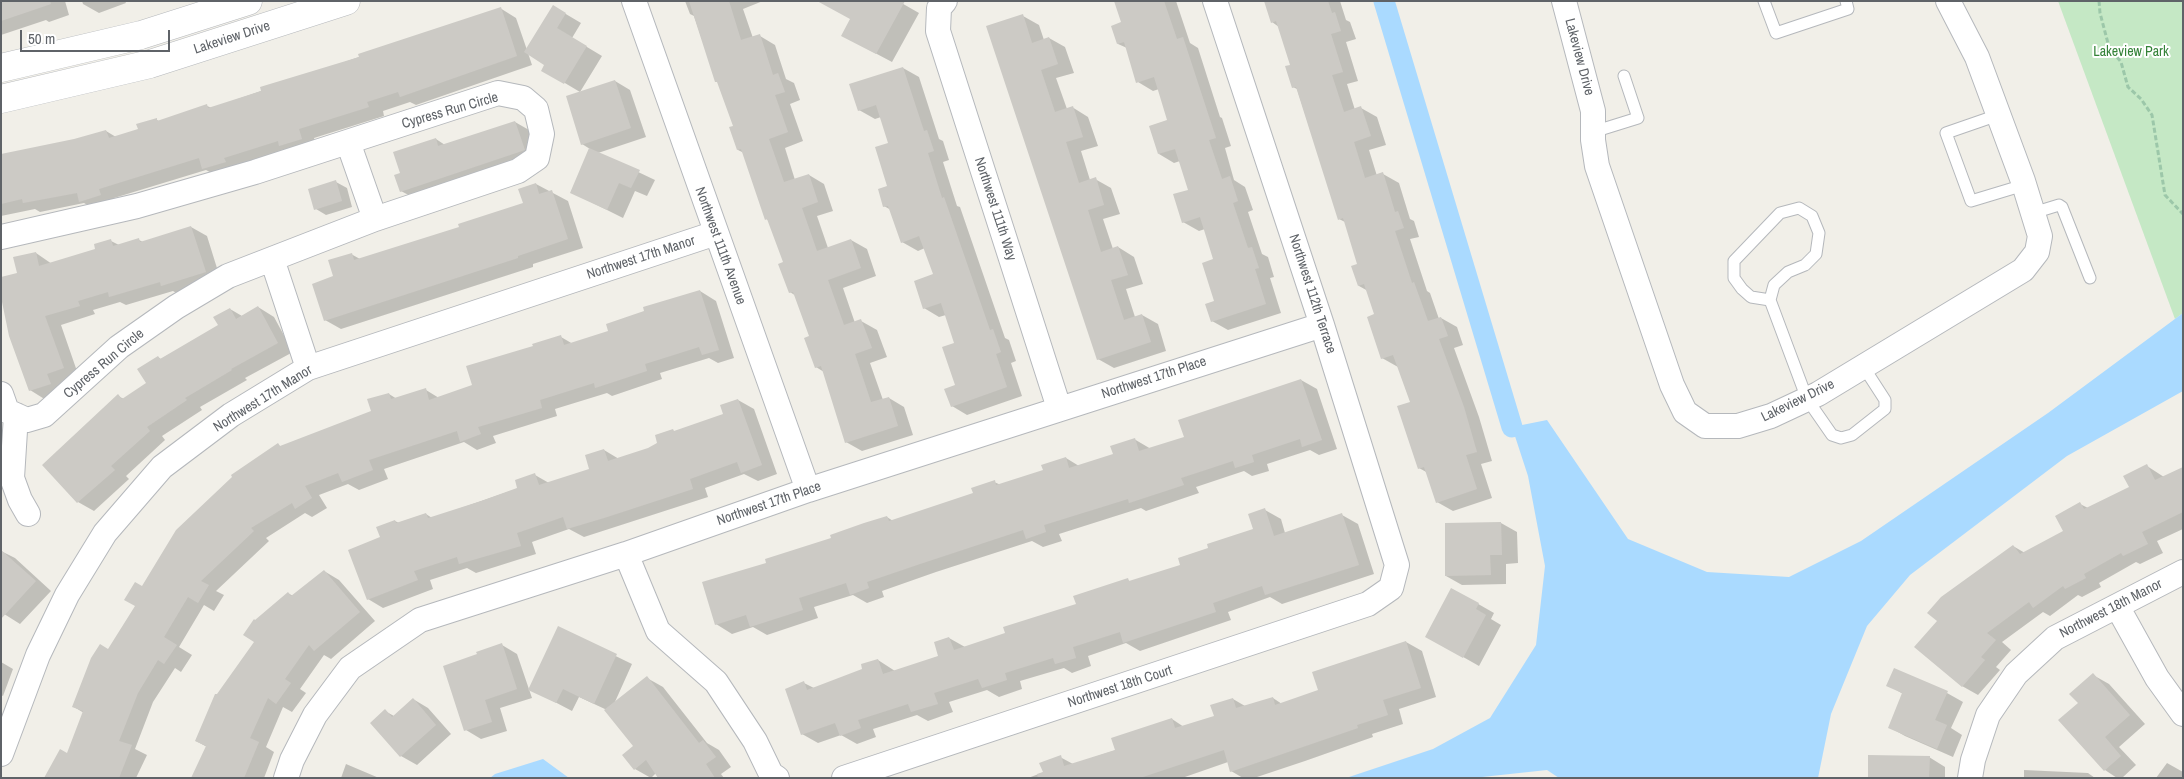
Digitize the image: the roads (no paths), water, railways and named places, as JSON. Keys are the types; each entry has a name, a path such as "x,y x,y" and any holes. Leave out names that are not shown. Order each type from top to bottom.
{"street":[{"path":"1,68 140,35 248,1"},
{"name":"Lakeview Drive","path":"1,99 150,64 346,1"},
{"name":"Northwest 111th Avenue","path":"634,1 808,490"},
{"name":"Northwest 112th Terrace","path":"1216,1 1322,324 1397,566 1391,588"},
{"name":"Lakeview Drive","path":"1564,1 1593,111 1593,132 1597,166 1672,385 1685,412 1705,426 1738,426 1771,416 1807,399 2023,270 2037,252 2040,236 2024,185 1977,57 1948,1"},
{"name":"Northwest 111th Way","path":"942,4 938,31 1059,408"},
{"name":"Cypress Run Circle","path":"1,237 136,206 255,172 498,94 524,98 536,109 542,134 537,158 518,171 375,219 228,276 176,307 119,348 44,415 27,420 16,415"},
{"path":"348,142 375,219"},
{"name":"Northwest 17th Manor","path":"1,754 46,638 67,595 105,533 162,467 231,415 308,368 716,233"},
{"path":"272,259 308,368"},
{"name":"Northwest 17th Place","path":"286,778 292,760 315,715 350,668 420,620 626,554 808,490 1322,324"},
{"path":"1,394 7,411 16,415 12,478 20,500 28,514"},
{"path":"626,554 658,631 716,682 755,741 771,774 777,778"},
{"name":"Northwest 18th Manor","path":"1970,778 1973,760 1988,715 2016,674 2055,638 2183,572"},
{"name":"Northwest 18th Court","path":"844,778 1368,604 1391,588"},
{"path":"2117,606 2157,678 2183,714"}],"lane":[{"path":"1764,1 1776,33 1848,10 1846,1"},
{"path":"1593,132 1638,118 1624,76"},
{"path":"1998,115 1946,133 1971,201 2024,185"},
{"path":"2033,214 2058,205 2062,207 2090,278"},
{"path":"1770,300 1751,296 1742,288 1734,278 1734,261 1780,212 1799,208 1812,216 1819,233 1816,254 1805,265 1788,272 1774,285 1770,300 1807,399 1832,435 1841,438 1852,436 1885,408 1885,400 1863,366"}],"water":[{"path":"2183,313 2183,391 2067,456 1910,575 1867,626 1831,714 1818,778 1559,778 1547,770 1473,778 1346,778 1433,749 1490,718 1536,645 1545,566 1528,476 1512,427 1547,420 1628,539 1707,572 1789,577 1861,541 2048,413"},
{"path":"543,759 569,778 490,778 495,774"}],"waterway":[{"path":"1384,1 1512,427"}],"park label":[{"name":"Lakeview Park","path":"2131,52"}]}
